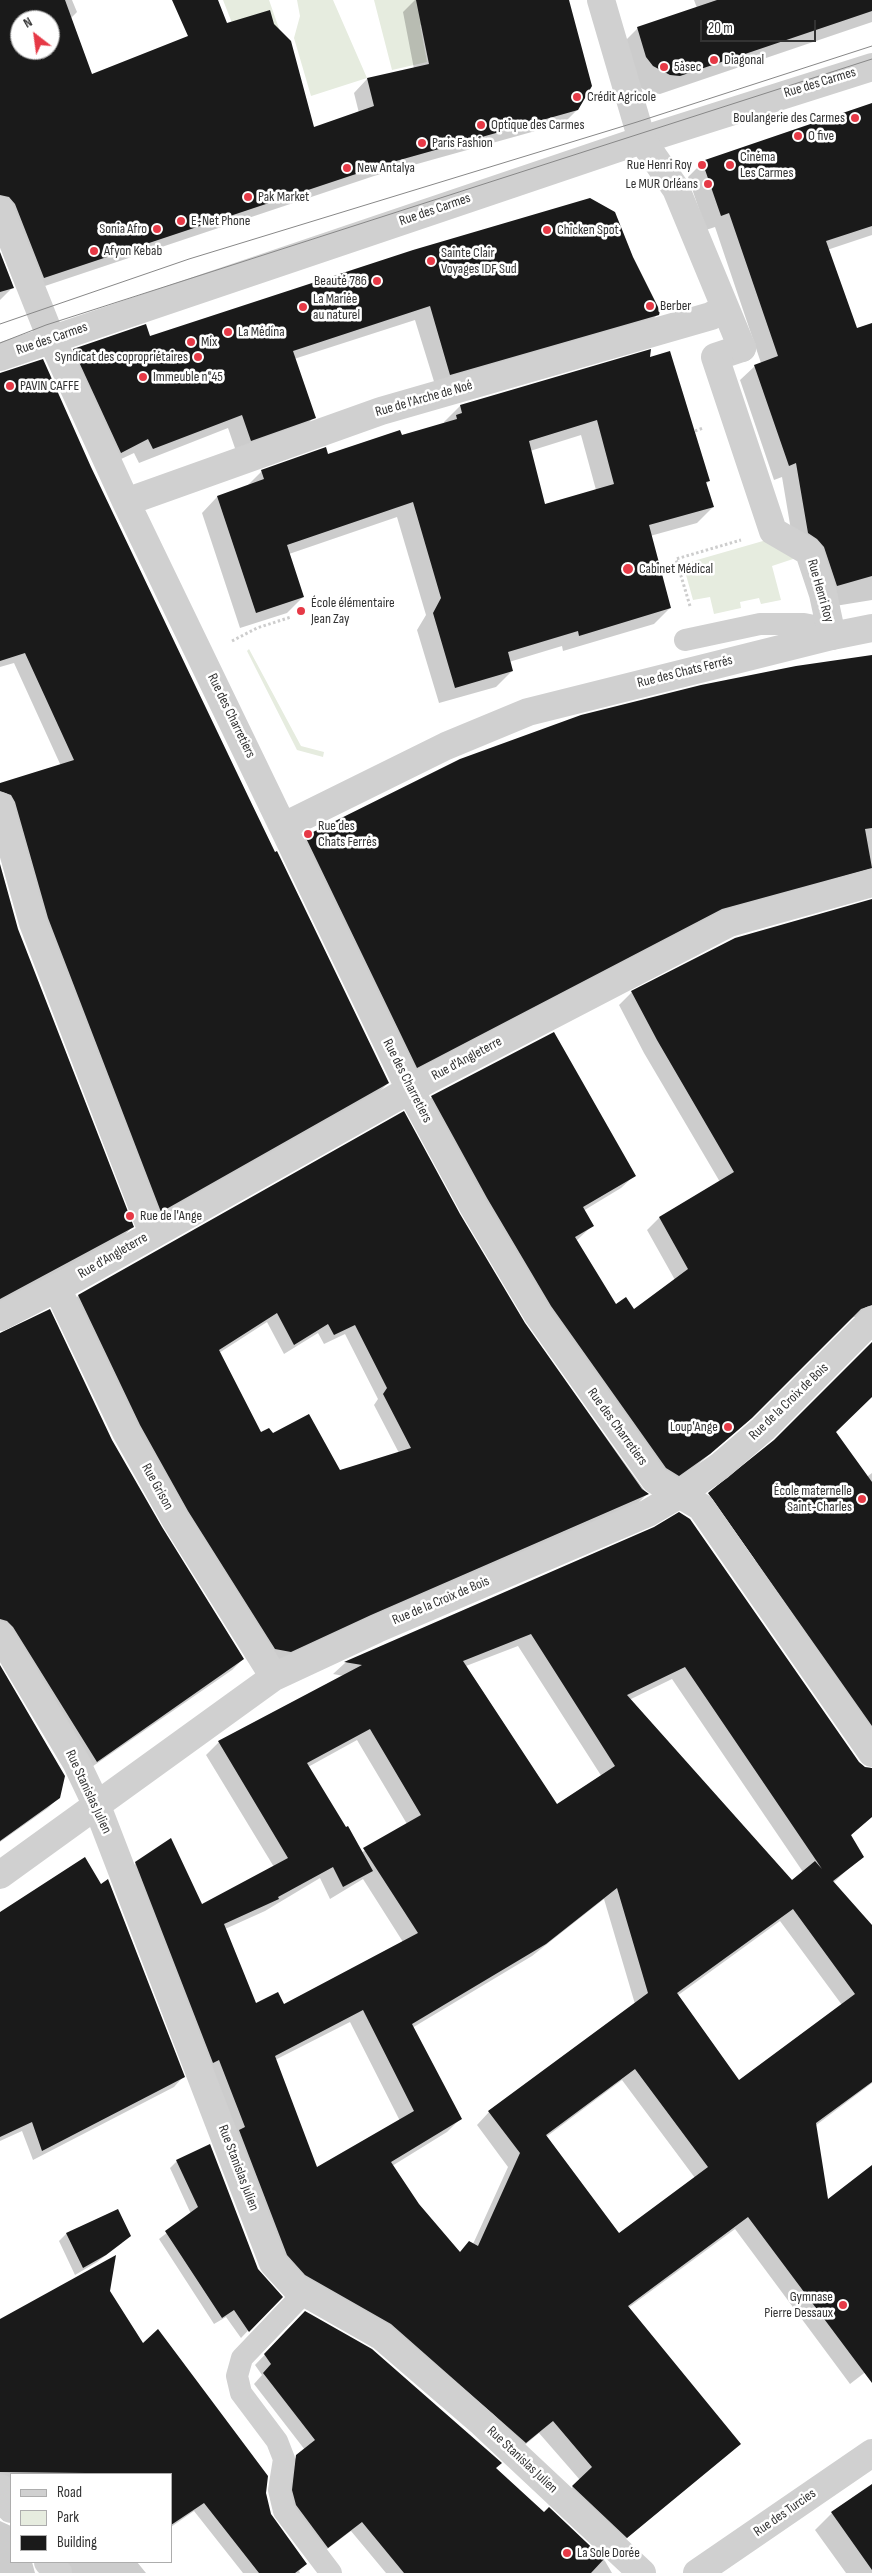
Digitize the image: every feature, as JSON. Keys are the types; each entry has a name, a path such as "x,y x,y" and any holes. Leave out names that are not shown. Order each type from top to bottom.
{"street":[{"path":"601,0 642,140 676,189 742,348 714,357 773,531"},
{"name":"Rue des Carmes","path":"0,357 51,338 642,140 872,67"},
{"name":"Rue des Charretiers","path":"0,210 51,338 126,502 410,1090 473,1206 538,1315 655,1480 702,1507 872,1753"},
{"name":"Rue de l'Arche de Noé","path":"126,502 381,411 711,316 725,308"},
{"name":"Rue Henri Roy","path":"773,531 809,552 823,594 832,636"},
{"name":"Rue des Chats Ferrés","path":"284,826 446,746 528,712 832,636 872,628"},
{"path":"0,806 33,923 153,1234"},
{"name":"Rue d'Angleterre","path":"0,1317 57,1288 410,1090 729,923 872,883"},
{"name":"Rue Grison","path":"57,1288 131,1440 175,1519 274,1677"},
{"name":"Rue de la Croix de Bois","path":"0,1875 274,1677 377,1629 648,1512 680,1494 720,1466 763,1429 872,1320"},
{"name":"Rue Stanislas Julien","path":"0,1635 76,1762 97,1806 251,2201 268,2252 279,2271 304,2292 381,2336 482,2423 633,2570"},
{"name":"Rue des Turcies","path":"698,2573 872,2453"},
{"path":"0,2488 10,2507"},
{"path":"49,2563 58,2573"}],"lane":[{"path":"685,640 760,624 809,625 832,636"},
{"path":"304,2292 242,2358 237,2376 241,2393 277,2441 284,2459 279,2490 284,2511 330,2573"}],"path":[{"path":"692,612 676,559 773,531"},
{"path":"231,641 257,628 291,617"}],"green space":[{"path":"223,0 269,0 283,40 243,51"},
{"path":"297,0 333,0 367,78 311,96 294,38 300,16"},
{"path":"374,0 436,0 440,20 420,25 427,62 392,70"},
{"path":"775,540 796,558 772,566 781,600 761,604 759,598 740,602 741,608 714,614 710,597 693,600 683,564 763,541"},
{"path":"249,649 301,746 324,752 323,757 297,750 247,651"}],"building":[{"path":"0,0 65,0 92,74 188,36 172,0 218,0 227,23 270,10 274,24 291,41 314,127 374,106 367,78 429,64 416,0 569,0 592,86 578,110 389,163 44,278 15,204 9,197 0,195"},
{"path":"717,0 872,0 872,11 680,76 670,75 653,66 646,57 637,27"},
{"path":"872,103 872,226 826,241 857,328 872,323 872,576 837,586 824,547 808,533 796,463 789,466 754,365 778,356 729,213 721,216 702,161"},
{"path":"590,198 615,212 633,257 660,311 659,315 450,375 430,306 293,351 316,418 251,441 242,415 153,449 148,439 121,453 73,349 146,324 150,336 413,250"},
{"path":"0,252 14,288 0,292"},
{"path":"651,349 650,357 670,351 710,481 706,482 714,507 649,525 671,608 579,636 578,631 508,652 513,671 455,688 433,613 441,598 413,502 287,545 304,597 256,613 217,496 264,479 261,470 326,447 328,454 400,430 402,435 457,419 456,415 462,413 460,405","holes":["597,420 614,484 545,504 529,441"]},
{"path":"43,359 91,467 248,796 275,852 277,851 389,1083 161,1212 48,918 15,802 11,795 0,791 0,783 74,760 25,653 0,661 0,373"},
{"path":"872,655 872,828 865,829 872,868 722,909 417,1068 305,836 460,759 581,715 701,685 796,666"},
{"path":"0,864 18,929 134,1227 0,1299"},
{"path":"872,899 872,1305 861,1309 752,1418 710,1454 679,1476 666,1468 551,1306 487,1198 431,1096 554,1032 636,1176 583,1207 594,1226 575,1237 616,1304 626,1297 634,1309 688,1269 659,1217 734,1172 657,1040 631,991 735,938"},
{"path":"404,1111 460,1214 525,1323 642,1489 649,1494 371,1615 291,1652 275,1649 188,1511 140,1425 78,1295","holes":["277,1313 294,1345 328,1324 334,1335 355,1325 387,1388 383,1394 411,1448 340,1470 309,1414 273,1433 269,1428 261,1432 219,1350"]},
{"path":"50,1309 112,1440 162,1527 244,1659 97,1762 13,1627 7,1621 0,1619 0,1333"},
{"path":"872,1342 872,1397 836,1432 872,1482 872,1726 708,1493 774,1440"},
{"path":"679,1512 690,1519 859,1762 865,1767 872,1768 872,1817 851,1835 864,1857 833,1881 872,1925 872,2082 816,2123 828,2199 872,2165 872,2383 748,2217 628,2306 741,2444 627,2538 572,2486 592,2467 553,2421 526,2443 391,2324 305,2275 287,2255 239,2130 245,2127 219,2060 213,2063 135,1862 171,1838 202,1904 288,1858 218,1741 362,1665 344,1662 654,1527","holes":["531,1634 615,1766 557,1804 463,1661","685,1667 822,1869 815,1861 792,1880 627,1695","370,1729 421,1815 363,1848 418,1933 284,2004 278,1992 256,2003 224,1924 279,1899 278,1897 333,1867 343,1887 373,1871 348,1826 346,1827 307,1763","617,1888 648,1993 488,2111 520,2153 478,2246 469,2241 460,2252 419,2204 391,2162 462,2119 412,2024 546,1944","793,1909 855,1994 739,2080 677,1993","363,2010 414,2111 317,2167 275,2056","635,2069 708,2167 619,2233 546,2135"]},
{"path":"0,1665 65,1776 60,1798 0,1841"},
{"path":"85,1857 101,1884 108,1879 185,2077 42,2151 32,2122 0,2137 0,1912"},
{"path":"210,2144 258,2269 283,2297 249,2332 234,2310 222,2318 165,2231 198,2207 176,2160"},
{"path":"118,2209 131,2236 106,2255 83,2268 66,2233"},
{"path":"116,2255 110,2291 143,2343 158,2329 268,2476 266,2493 271,2514 307,2564 295,2573 259,2573 204,2503 172,2524 172,2473 0,2472 0,2319"},
{"path":"305,2311 372,2349 502,2463 496,2468 544,2512 549,2507 604,2559 591,2573 404,2573 362,2522 328,2548 296,2505 292,2490 296,2455 315,2440 263,2373 271,2364 264,2354"},
{"path":"872,2484 872,2570 831,2512"}],"tram line":[{"path":"0,324 189,259 637,122 872,46"},
{"path":"0,343 46,325 872,59"}],"place":[{"name":"Diagonal","path":"714,60"},
{"name":"5àsec","path":"664,67"},
{"name":"Crédit Agricole","path":"577,97"},
{"name":"Boulangerie des Carmes","path":"855,118"},
{"name":"Optique des Carmes","path":"481,125"},
{"name":"O five","path":"798,136"},
{"name":"Paris Fashion","path":"422,143"},
{"name":"Rue Henri Roy","path":"702,165"},
{"name":"Cinéma Les Carmes","path":"730,165"},
{"name":"New Antalya","path":"347,168"},
{"name":"Le MUR Orléans","path":"708,184"},
{"name":"Pak Market","path":"248,197"},
{"name":"E-Net Phone","path":"181,221"},
{"name":"Sonia Afro","path":"157,229"},
{"name":"Chicken Spot","path":"547,230"},
{"name":"Afyon Kebab","path":"94,251"},
{"name":"Sainte Clair Voyages IDF Sud","path":"431,261"},
{"name":"Beauté 786","path":"377,281"},
{"name":"Berber","path":"650,306"},
{"name":"La Mariée au naturel","path":"303,307"},
{"name":"La Médina","path":"228,332"},
{"name":"Mix","path":"191,342"},
{"name":"Syndicat des copropriétaires","path":"198,357"},
{"name":"Immeuble n°45","path":"143,377"},
{"name":"PAVIN CAFFE","path":"10,386"},
{"name":"Cabinet Médical","path":"628,569"},
{"name":"École élémentaire Jean Zay","path":"301,611"},
{"name":"Rue des Chats Ferrés","path":"308,834"},
{"name":"Rue de l'Ange","path":"130,1216"},
{"name":"Loup'Ange","path":"728,1427"},
{"name":"École maternelle Saint-Charles","path":"862,1499"},
{"name":"Gymnase Pierre Dessaux","path":"843,2305"},
{"name":"La Sole Dorée","path":"567,2553"}]}
